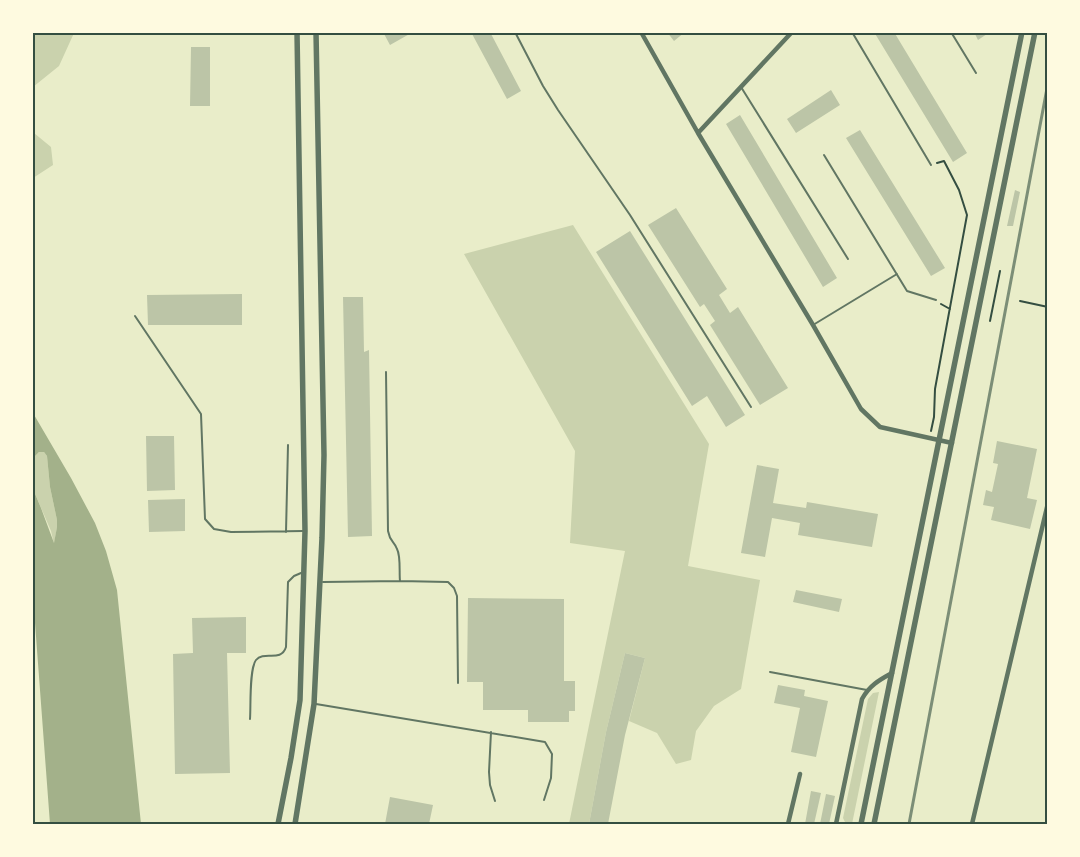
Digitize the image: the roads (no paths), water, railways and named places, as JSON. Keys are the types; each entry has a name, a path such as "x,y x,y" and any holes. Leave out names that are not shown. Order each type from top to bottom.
{"street":[{"path":"278,824 300,700 305,532 297,32"},
{"path":"295,824 314,704 324,454 316,32"},
{"path":"641,32 698,133 861,409 880,427 952,443"},
{"path":"698,133 792,32"},
{"path":"861,824 1022,32"},
{"path":"874,824 1035,32"},
{"path":"972,824 1048,503"},
{"path":"836,824 862,699 874,683 892,673"},
{"path":"788,824 800,774"}],"lane":[{"path":"515,32 543,86 558,110 634,220 751,408"},
{"path":"852,32 932,165"},
{"path":"950,32 976,73"},
{"path":"741,87 848,259"},
{"path":"824,155 907,291 936,300"},
{"path":"813,325 897,274"},
{"path":"135,316 201,414 204,519 214,529 231,532 305,532"},
{"path":"386,372 388,531 389,538 399,553 400,581"},
{"path":"286,532 288,445"},
{"path":"250,719 252,672 255,661 260,657 281,655 284,652 286,647 288,582 294,576 304,573"},
{"path":"320,582 448,582 454,588 457,596 458,683"},
{"path":"770,672 867,690"},
{"path":"314,704 545,742 552,754 551,778 544,800"},
{"path":"491,732 489,772 490,785 495,801"}],"railway":[{"path":"909,824 1048,83"}]}
